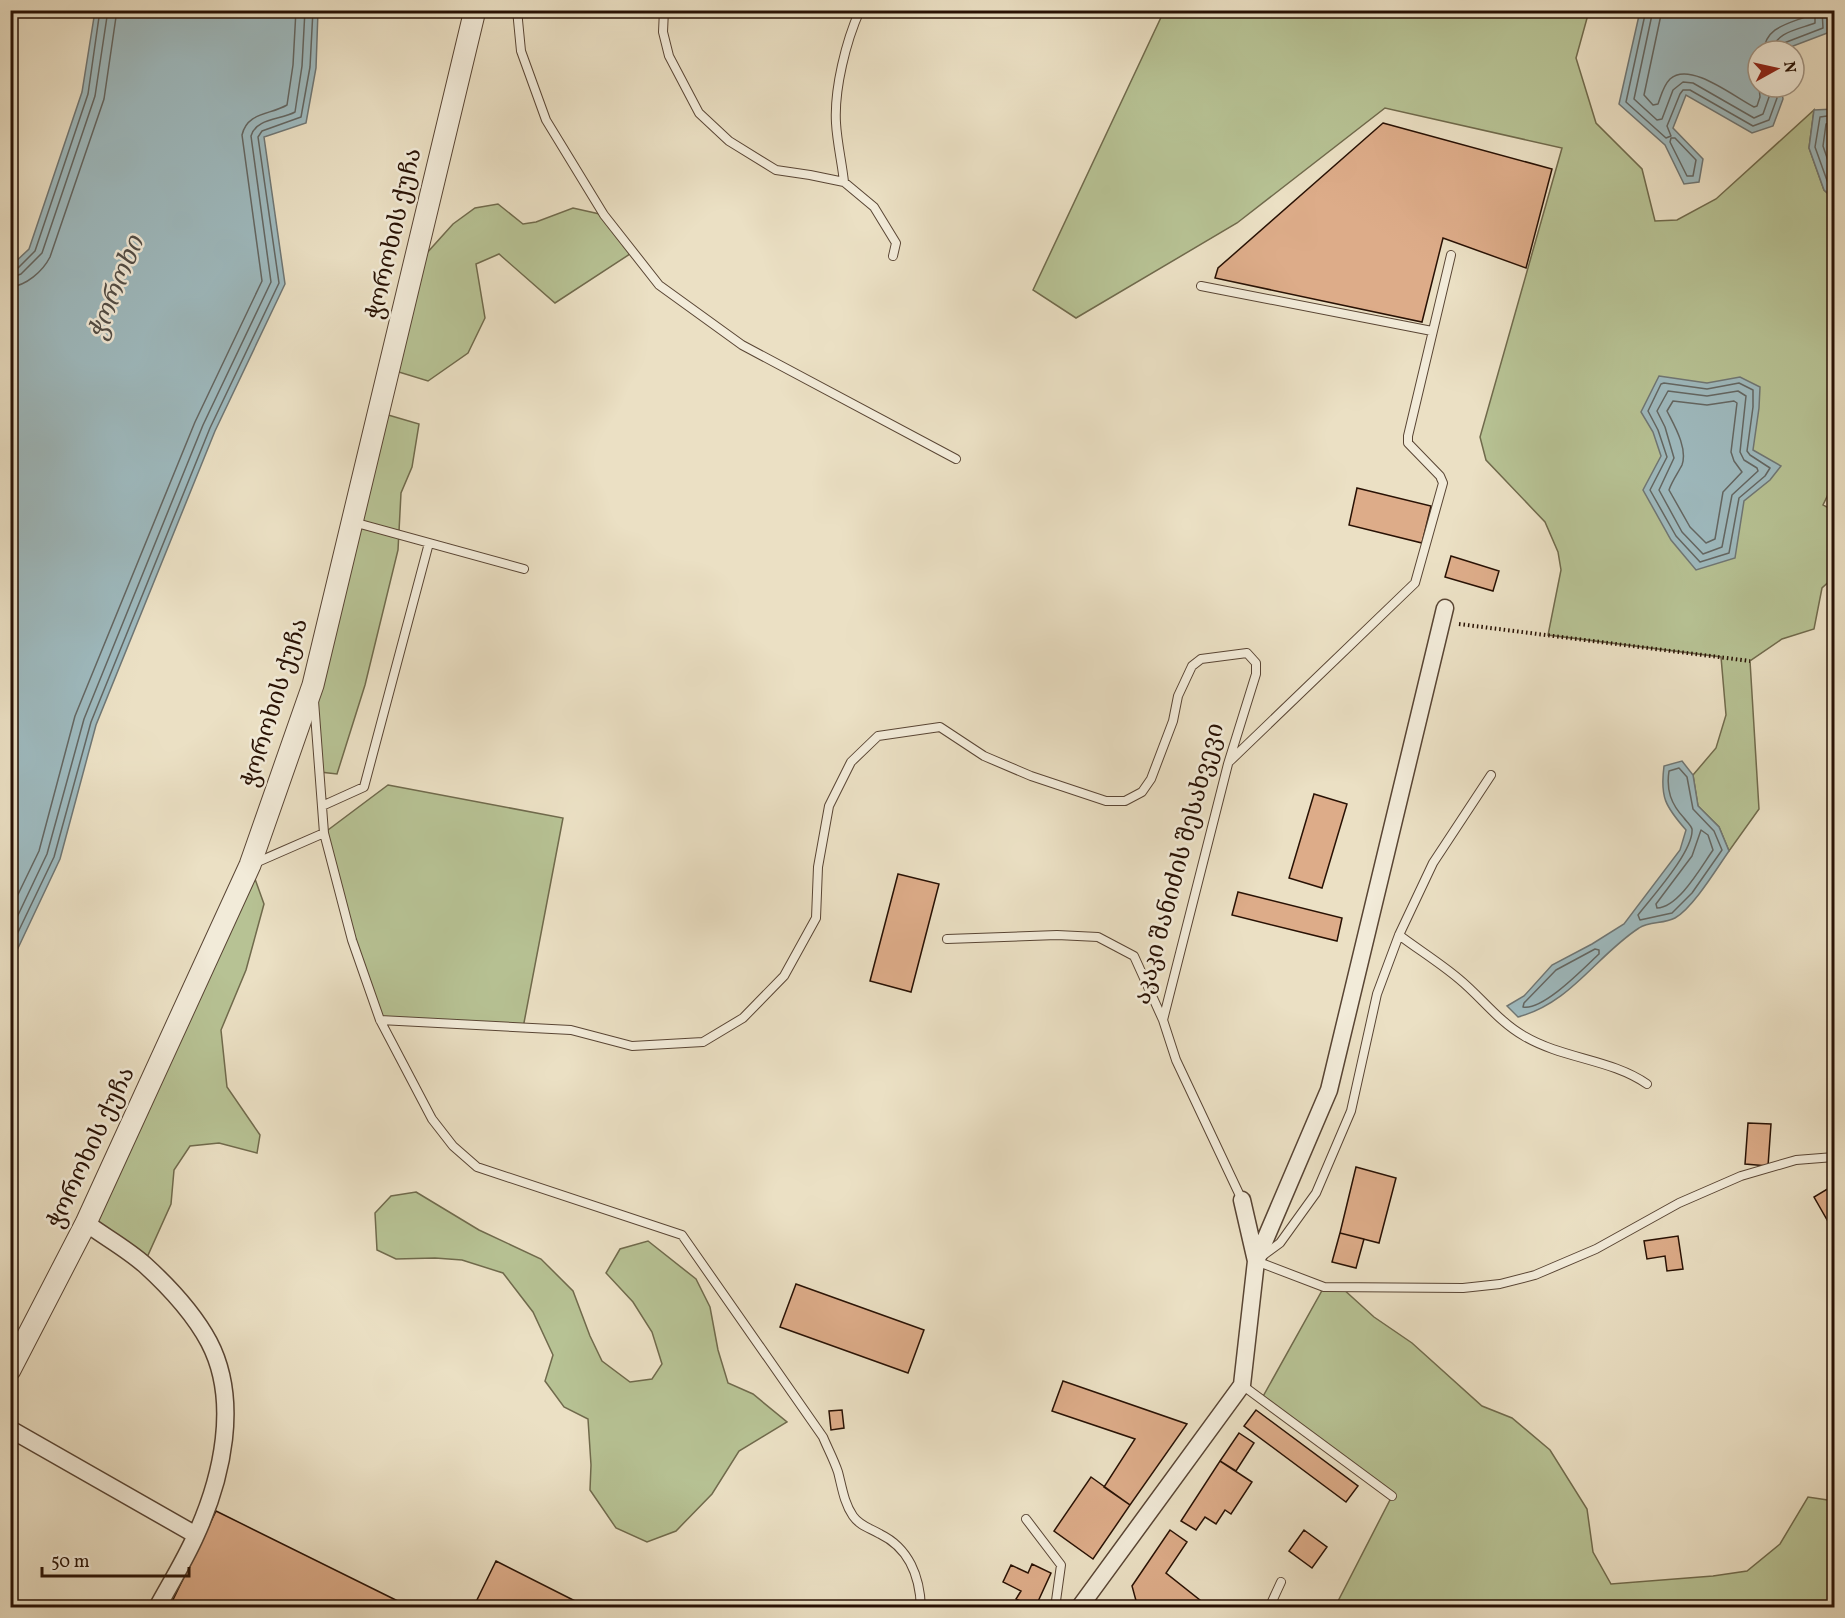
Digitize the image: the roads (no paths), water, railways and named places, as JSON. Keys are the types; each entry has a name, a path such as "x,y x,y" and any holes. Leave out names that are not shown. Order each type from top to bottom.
{"street":[{"name":"ჭოროხის ქუჩა","path":"10,1370 86,1223 250,865 313,685 475,10"},
{"path":"1256,1261 1329,1090 1443,615"},
{"name":"აკაკი შანიძის შესახვევი","path":"1079,1608 1242,1385 1256,1261 1242,1200"},
{"path":"86,1223 144,1264 165,1285 190,1314 209,1342 223,1378 225,1422 218,1476 196,1535 157,1608"},
{"path":"10,1429 196,1535"}],"lane":[{"path":"517,10 521,51 546,120 604,215 659,285 742,345 956,459"},
{"path":"664,10 663,32 669,56 699,113 729,141 776,170 844,182 874,207 896,243 893,256"},
{"path":"844,182 836,121 839,83 850,34 860,10"},
{"path":"1228,764 1415,583 1443,483 1440,476 1408,443 1408,436 1451,255"},
{"path":"1201,286 1432,331"},
{"path":"352,522 524,569"},
{"path":"322,806 364,787 429,543"},
{"name":"აკაკი შანიძის შესახვევი","path":"380,1020 571,1030 632,1046 703,1042 743,1018 784,976 816,918 818,867 829,806 850,762 878,736 940,727 984,756 1030,776 1106,801 1125,801 1142,792 1151,779 1173,721 1178,696 1192,666 1202,659 1247,653 1256,663 1256,674 1228,764 1163,1020 1176,1060 1242,1200"},
{"path":"313,685 324,833 352,940 380,1020 432,1119 453,1146 477,1167 682,1235 823,1437 853,1516 862,1525 883,1534 900,1548 915,1569 921,1608"},
{"path":"1256,1261 1280,1243 1316,1193 1351,1111 1377,994 1399,935 1433,863 1491,775"},
{"path":"250,865 324,833"},
{"path":"947,939 1057,935 1098,937 1134,956 1163,1020"},
{"path":"1399,935 1458,979 1494,1013 1523,1036 1558,1053 1631,1073 1647,1084"},
{"path":"1256,1261 1324,1287 1463,1288 1500,1284 1535,1275 1596,1249 1679,1203 1741,1176 1796,1160 1834,1157"},
{"path":"1242,1385 1392,1496"},
{"path":"1026,1519 1061,1565 1055,1608"},
{"path":"1269,1608 1281,1582"}],"water":[{"name":"ჭოროხი","path":"95,11 318,11 316,68 306,123 264,137 285,284 215,431 96,725 60,859 11,963 11,266 29,249 82,92"},
{"path":"1640,11 1828,11 1830,32 1806,41 1806,39 1746,39 1746,99 1783,99 1773,126 1752,133 1686,95 1673,128 1703,159 1699,182 1684,184 1665,145 1619,104"},
{"path":"1834,109 1834,199 1824,190 1809,148 1814,110"},
{"path":"1659,376 1707,383 1740,377 1760,387 1753,450 1781,466 1770,480 1744,501 1735,558 1696,570 1671,540 1643,490 1661,456 1653,432 1641,412"},
{"path":"1682,761 1693,775 1698,806 1719,827 1729,851 1704,887 1682,913 1671,920 1647,924 1639,928 1568,990 1537,1010 1518,1017 1507,1006 1524,996 1552,965 1624,924 1680,850 1686,830 1666,801 1663,777 1664,766"}]}
